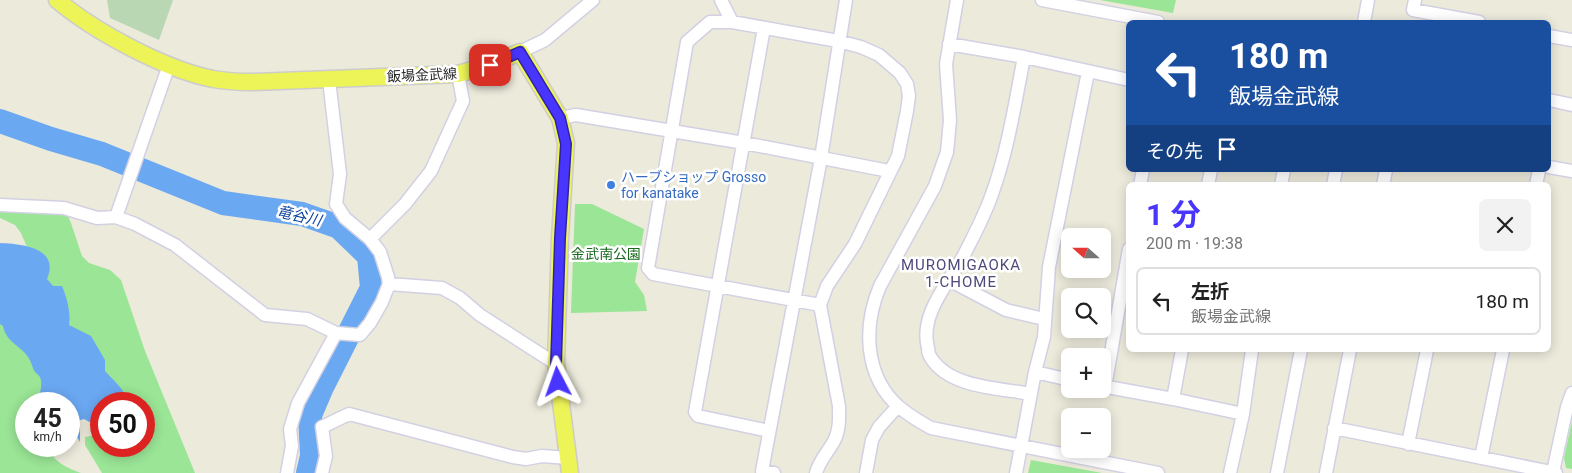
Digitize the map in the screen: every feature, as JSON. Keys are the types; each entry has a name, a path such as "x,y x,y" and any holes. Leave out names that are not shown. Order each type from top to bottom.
{"main road":[{"name":"飯場金武線","path":"57,0 95,27 169,65 212,79 231,82 458,74 490,65 520,52"},
{"path":"520,52 560,118 566,144 560,238 556,364 569,466"}],"street":[{"path":"520,52 545,40 593,0"},
{"path":"721,0 732,22"},
{"path":"774,473 762,471 820,158 846,0"},
{"path":"957,0 946,64 950,120 947,152 935,186 873,301 868,333 873,366 882,386 898,406 931,428 1158,473"},
{"path":"1042,0 1147,20"},
{"path":"1364,20 1368,0"},
{"path":"1415,0 1413,10 1468,20"},
{"path":"816,473 836,437 839,418 839,406 820,305 827,286 855,244 898,156 909,96 907,84 900,73 879,55 861,47 838,41 732,22 710,22 687,42 648,268 653,274 820,305"},
{"path":"764,28 695,412 698,416 769,431"},
{"path":"1551,36 1572,40"},
{"path":"949,44 1024,57 1126,79"},
{"path":"1024,57 1004,152 992,193 983,218 931,312 925,338 930,358 946,374 963,382 1031,394"},
{"path":"116,217 169,65"},
{"path":"1016,473 1035,372 1044,337 1049,267 1088,72"},
{"path":"370,239 405,204 431,171 464,101 458,74"},
{"path":"0,205 64,208 97,218 116,217 135,224 175,245 265,315 307,319 336,333 360,335 376,314 389,284 380,252 370,239 345,218 336,204 340,174 329,80"},
{"path":"1551,100 1572,105"},
{"path":"560,118 576,115 744,143 890,171"},
{"path":"1551,167 1572,171"},
{"path":"1111,348 1126,265"},
{"path":"949,280 1006,310 1044,319"},
{"path":"389,284 442,288 460,298 480,315 556,364"},
{"path":"287,473 292,446 290,429 298,403 336,333"},
{"path":"1173,399 1182,352"},
{"path":"1230,473 1243,414 1252,352"},
{"path":"1277,473 1302,352"},
{"path":"1326,473 1350,352"},
{"path":"1408,444 1427,352"},
{"path":"1481,458 1503,352"},
{"path":"1035,372 1061,378"},
{"path":"1111,387 1243,414"},
{"path":"1334,428 1481,458 1512,469 1554,473 1567,407 1572,393"},
{"path":"866,473 872,440 879,427 898,406"},
{"path":"322,473 326,456 322,427 349,414 513,457 526,459 542,456 569,466"}],"green space":[{"path":"107,0 173,0 159,40 110,18"},
{"path":"1100,0 1176,0 1173,13"},
{"path":"0,204 67,214 82,256 89,263 110,270 121,280 145,351 195,473 102,473 92,457 155,457 155,392 107,392 62,328 21,233 15,225 0,218"},
{"name":"金武南公園","path":"575,204 592,204 644,229 635,282 644,295 647,311 571,313"},
{"path":"0,316 38,359 49,391 15,392 15,457 54,457 61,463 81,473 0,473"},
{"path":"1572,421 1572,469 1566,468 1564,458"},
{"path":"90,436 90,453 85,445 85,437"},
{"path":"1031,460 1102,473 1028,473"}],"water":[{"path":"0,243 19,245 37,250 44,254 48,260 50,269 47,279 53,286 62,286 69,311 69,325 91,336 105,360 105,371 123,392 90,392 90,422 84,419 80,420 80,392 40,392 40,377 34,371 31,362 24,352 13,343 0,324"}],"waterway":[{"name":"竜谷川","path":"0,121 102,154 223,203 302,214 339,227 369,256 372,288 322,387 310,415 312,456 308,473"}],"place":[{"name":"ハーブショップ Grosso for kanatake","path":"611,185"}],"district":[{"name":"MUROMIGAOKA 1-CHOME","path":"961,274"}],"route":[{"path":"490,65 520,52 560,118 566,144 560,238 556,364 558,382"}]}
